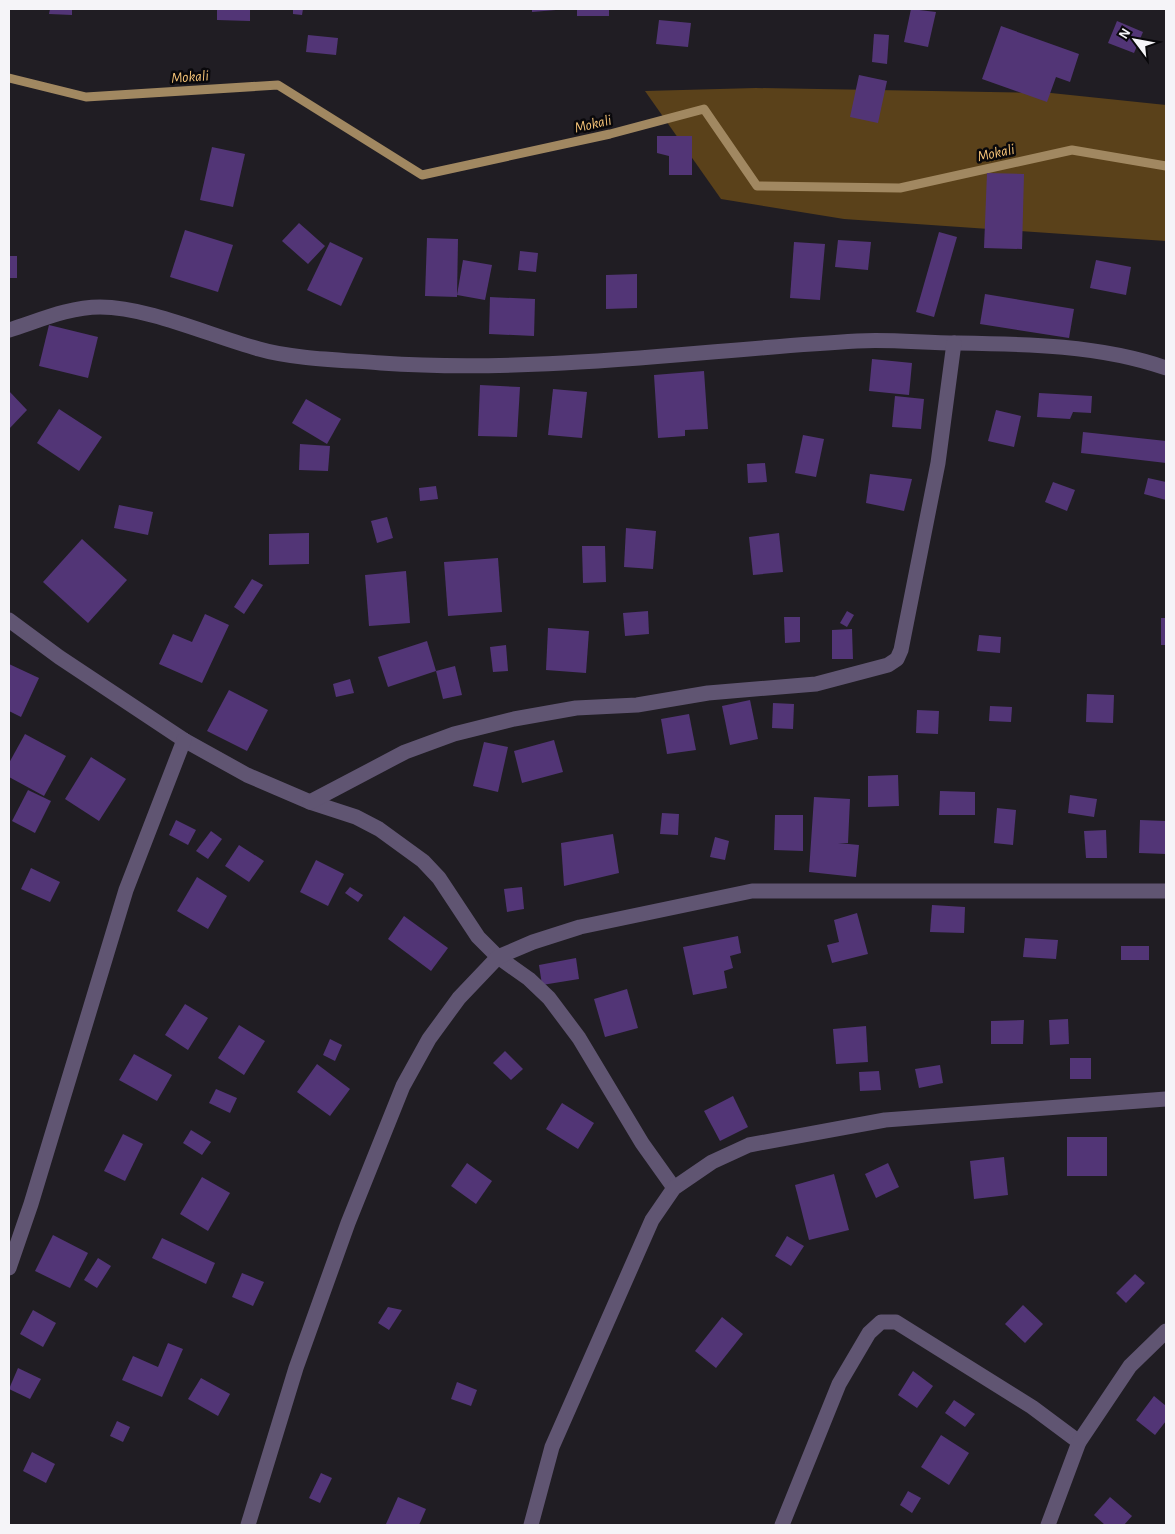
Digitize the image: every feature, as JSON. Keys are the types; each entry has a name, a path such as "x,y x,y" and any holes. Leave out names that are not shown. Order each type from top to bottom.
{"street":[{"path":"9,330 64,312 100,307 144,313 262,350 344,360 465,365 692,355 860,340 1026,343 1090,351 1150,362 1166,368"},
{"path":"310,802 405,752 454,734 514,719 576,708 637,705 708,693 816,684 888,665 897,659 901,650 938,463 954,343"},
{"path":"9,620 59,657 184,740 247,775 310,802 356,817 379,829 423,862 439,878 478,936 498,957 530,979 549,998 579,1038 642,1143 674,1188"},
{"path":"9,1268 31,1204 126,890 184,740"},
{"path":"248,1525 296,1368 351,1215 403,1086 429,1039 454,1005 498,957 533,942 580,927 752,891 1166,891"},
{"path":"531,1525 552,1447 652,1220 674,1188 712,1162 749,1145 885,1120 1166,1099"},
{"path":"782,1525 839,1384 869,1333 881,1322 896,1322 1032,1407 1079,1442"},
{"path":"1048,1525 1079,1442 1130,1366 1166,1331"}],"shaded area":[{"path":"756,88 1051,93 1166,105 1166,241 844,219 721,199 645,91"}],"building":[{"path":"50,9 72,9 72,15 49,14"},
{"path":"217,9 250,9 250,21 217,20"},
{"path":"293,9 303,9 302,15 293,14"},
{"path":"532,9 556,9 556,10 532,12"},
{"path":"577,9 609,9 609,16 577,16"},
{"path":"911,9 936,12 928,47 904,42"},
{"path":"659,20 691,23 688,47 656,44"},
{"path":"1117,21 1143,32 1134,53 1108,43"},
{"path":"1001,26 1079,54 1070,82 1056,77 1047,102 982,79"},
{"path":"874,34 889,35 887,64 872,62"},
{"path":"308,35 338,38 336,55 306,52"},
{"path":"859,75 887,81 878,123 850,117"},
{"path":"657,136 692,136 692,175 669,175 669,156 657,153"},
{"path":"212,147 245,154 233,207 200,200"},
{"path":"987,173 1024,174 1022,249 984,248"},
{"path":"299,223 325,246 308,264 282,241"},
{"path":"185,230 233,245 218,292 170,277"},
{"path":"939,232 957,237 934,317 916,312"},
{"path":"427,238 458,239 457,297 425,296"},
{"path":"838,240 871,242 868,270 835,267"},
{"path":"330,242 363,258 341,306 307,290"},
{"path":"794,242 825,244 820,300 790,298"},
{"path":"520,251 538,253 536,272 518,270"},
{"path":"9,256 17,256 17,278 9,278"},
{"path":"463,260 492,265 485,300 457,295"},
{"path":"1096,260 1131,267 1126,295 1090,288"},
{"path":"637,274 637,308 606,309 606,275"},
{"path":"985,294 1074,309 1069,338 980,324"},
{"path":"490,297 535,299 534,336 489,334"},
{"path":"49,325 98,337 88,378 39,366"},
{"path":"872,359 912,363 909,395 869,391"},
{"path":"704,371 708,429 685,430 685,436 658,438 654,375"},
{"path":"480,385 520,387 517,437 478,436"},
{"path":"553,389 587,392 582,438 548,435"},
{"path":"9,391 27,410 9,429"},
{"path":"1039,393 1092,396 1091,413 1073,412 1070,419 1037,417"},
{"path":"895,396 924,399 921,429 892,427"},
{"path":"306,399 341,419 327,444 292,423"},
{"path":"59,409 102,437 79,471 37,443"},
{"path":"996,410 1021,416 1014,447 988,441"},
{"path":"1083,432 1166,441 1166,463 1081,453"},
{"path":"803,435 824,439 816,477 795,473"},
{"path":"300,444 330,446 328,471 299,470"},
{"path":"765,463 767,482 748,483 747,464"},
{"path":"870,474 912,479 904,511 866,503"},
{"path":"1148,478 1166,482 1166,500 1144,494"},
{"path":"1053,482 1075,490 1067,511 1045,502"},
{"path":"436,486 438,499 420,501 419,488"},
{"path":"119,505 153,512 148,535 114,528"},
{"path":"387,517 393,538 377,543 371,521"},
{"path":"626,528 656,531 653,569 624,567"},
{"path":"309,533 309,564 269,565 269,534"},
{"path":"779,533 783,572 753,575 749,537"},
{"path":"82,539 127,580 88,623 43,582"},
{"path":"582,546 605,546 606,582 583,583"},
{"path":"498,558 502,612 448,616 444,562"},
{"path":"406,571 410,623 369,626 365,575"},
{"path":"252,579 263,585 244,614 234,607"},
{"path":"648,611 649,634 625,636 623,613"},
{"path":"847,611 854,615 847,627 840,623"},
{"path":"205,614 229,625 202,683 159,664 173,634 192,642"},
{"path":"784,617 800,617 800,642 785,643"},
{"path":"1161,618 1166,618 1166,645 1161,645"},
{"path":"548,628 589,631 586,673 546,670"},
{"path":"852,629 853,659 832,659 832,630"},
{"path":"979,635 1001,637 1000,653 977,651"},
{"path":"427,641 436,671 388,687 378,657"},
{"path":"506,645 508,671 493,672 490,647"},
{"path":"9,664 39,678 21,717 9,711"},
{"path":"455,666 462,695 443,699 436,671"},
{"path":"350,679 354,693 336,697 333,684"},
{"path":"229,690 268,710 247,751 207,731"},
{"path":"1087,694 1114,695 1113,723 1086,722"},
{"path":"750,700 758,739 730,745 722,706"},
{"path":"773,703 794,704 793,729 772,728"},
{"path":"990,706 1012,707 1011,722 989,721"},
{"path":"917,710 939,711 938,734 916,733"},
{"path":"689,714 696,750 667,754 661,719"},
{"path":"25,734 66,756 44,796 9,777 9,763"},
{"path":"554,740 563,772 522,783 514,751"},
{"path":"484,742 508,747 498,792 473,786"},
{"path":"91,757 126,779 99,821 65,799"},
{"path":"898,775 899,806 868,807 868,776"},
{"path":"28,790 51,801 35,833 12,821"},
{"path":"940,791 975,792 975,815 939,815"},
{"path":"1070,795 1097,799 1094,817 1068,813"},
{"path":"814,797 850,799 848,843 838,843 859,845 856,877 809,872"},
{"path":"997,808 1016,810 1013,845 994,843"},
{"path":"662,813 679,814 678,835 660,834"},
{"path":"775,815 803,815 803,851 774,850"},
{"path":"176,820 196,830 188,845 169,835"},
{"path":"1140,820 1166,821 1166,854 1139,853"},
{"path":"1106,830 1107,858 1086,858 1084,831"},
{"path":"211,831 222,839 208,859 196,851"},
{"path":"613,834 619,873 564,886 561,843"},
{"path":"715,837 729,841 725,860 710,857"},
{"path":"239,845 264,861 249,882 225,866"},
{"path":"316,860 344,874 328,906 300,892"},
{"path":"31,868 60,882 50,902 21,889"},
{"path":"197,877 227,896 208,929 177,911"},
{"path":"350,887 363,895 358,902 345,893"},
{"path":"522,887 524,909 507,912 504,889"},
{"path":"932,905 965,907 964,933 930,932"},
{"path":"857,913 868,954 832,963 827,945 839,942 834,920"},
{"path":"404,916 448,948 431,971 388,939"},
{"path":"738,936 741,953 730,956 733,968 724,971 727,988 693,995 683,947"},
{"path":"1025,938 1058,940 1056,959 1023,957"},
{"path":"1121,946 1149,946 1149,960 1121,960"},
{"path":"576,958 579,979 542,985 539,965"},
{"path":"627,989 638,1028 605,1037 594,999"},
{"path":"185,1004 208,1018 188,1050 165,1035"},
{"path":"1068,1019 1069,1044 1050,1045 1049,1020"},
{"path":"1024,1020 1023,1044 991,1044 991,1021"},
{"path":"239,1025 265,1041 244,1075 218,1058"},
{"path":"866,1026 868,1062 836,1064 833,1029"},
{"path":"330,1039 342,1045 335,1061 323,1055"},
{"path":"505,1051 523,1069 511,1080 493,1063"},
{"path":"134,1054 172,1075 157,1101 119,1080"},
{"path":"1070,1058 1091,1058 1091,1079 1070,1079"},
{"path":"317,1064 350,1089 330,1116 297,1092"},
{"path":"940,1065 943,1083 919,1088 915,1069"},
{"path":"879,1071 881,1090 860,1091 859,1072"},
{"path":"216,1089 237,1098 230,1113 209,1103"},
{"path":"733,1096 748,1127 720,1141 704,1111"},
{"path":"562,1103 594,1123 578,1149 546,1129"},
{"path":"191,1130 211,1142 202,1155 183,1143"},
{"path":"123,1134 143,1144 125,1181 104,1171"},
{"path":"1067,1137 1107,1137 1107,1176 1067,1176"},
{"path":"1004,1157 1008,1195 974,1199 970,1161"},
{"path":"467,1163 492,1181 476,1204 451,1186"},
{"path":"888,1163 899,1187 876,1198 865,1174"},
{"path":"834,1174 849,1230 809,1240 795,1185"},
{"path":"202,1177 230,1193 208,1231 180,1214"},
{"path":"53,1235 88,1253 70,1288 35,1271"},
{"path":"787,1236 804,1246 791,1266 775,1256"},
{"path":"162,1238 215,1263 206,1284 152,1258"},
{"path":"98,1258 111,1266 97,1288 84,1280"},
{"path":"242,1273 264,1282 253,1306 232,1297"},
{"path":"1135,1274 1145,1283 1126,1303 1116,1293"},
{"path":"1023,1305 1043,1324 1025,1343 1005,1324"},
{"path":"388,1307 402,1310 389,1330 378,1323"},
{"path":"33,1310 56,1323 43,1347 20,1334"},
{"path":"722,1317 743,1334 716,1368 695,1351"},
{"path":"168,1343 183,1349 162,1397 122,1380 133,1356 158,1367"},
{"path":"18,1368 41,1379 30,1399 9,1389"},
{"path":"913,1371 933,1386 917,1408 898,1395"},
{"path":"201,1378 230,1394 218,1416 188,1399"},
{"path":"457,1382 477,1390 471,1406 451,1399"},
{"path":"1154,1396 1166,1406 1166,1421 1155,1435 1136,1420"},
{"path":"954,1400 975,1414 965,1427 945,1413"},
{"path":"117,1421 130,1427 123,1442 110,1436"},
{"path":"941,1435 969,1453 949,1485 921,1467"},
{"path":"32,1452 55,1464 46,1483 23,1471"},
{"path":"321,1473 332,1478 320,1503 309,1498"},
{"path":"908,1491 921,1498 912,1513 900,1505"},
{"path":"398,1497 426,1509 419,1525 386,1524"},
{"path":"1110,1497 1132,1516 1124,1525 1105,1525 1094,1515"}],"waterway":[{"name":"Mokali","path":"9,78 86,97 278,85 422,175 610,134 704,109 757,186 900,188 1072,150 1166,166"}]}
